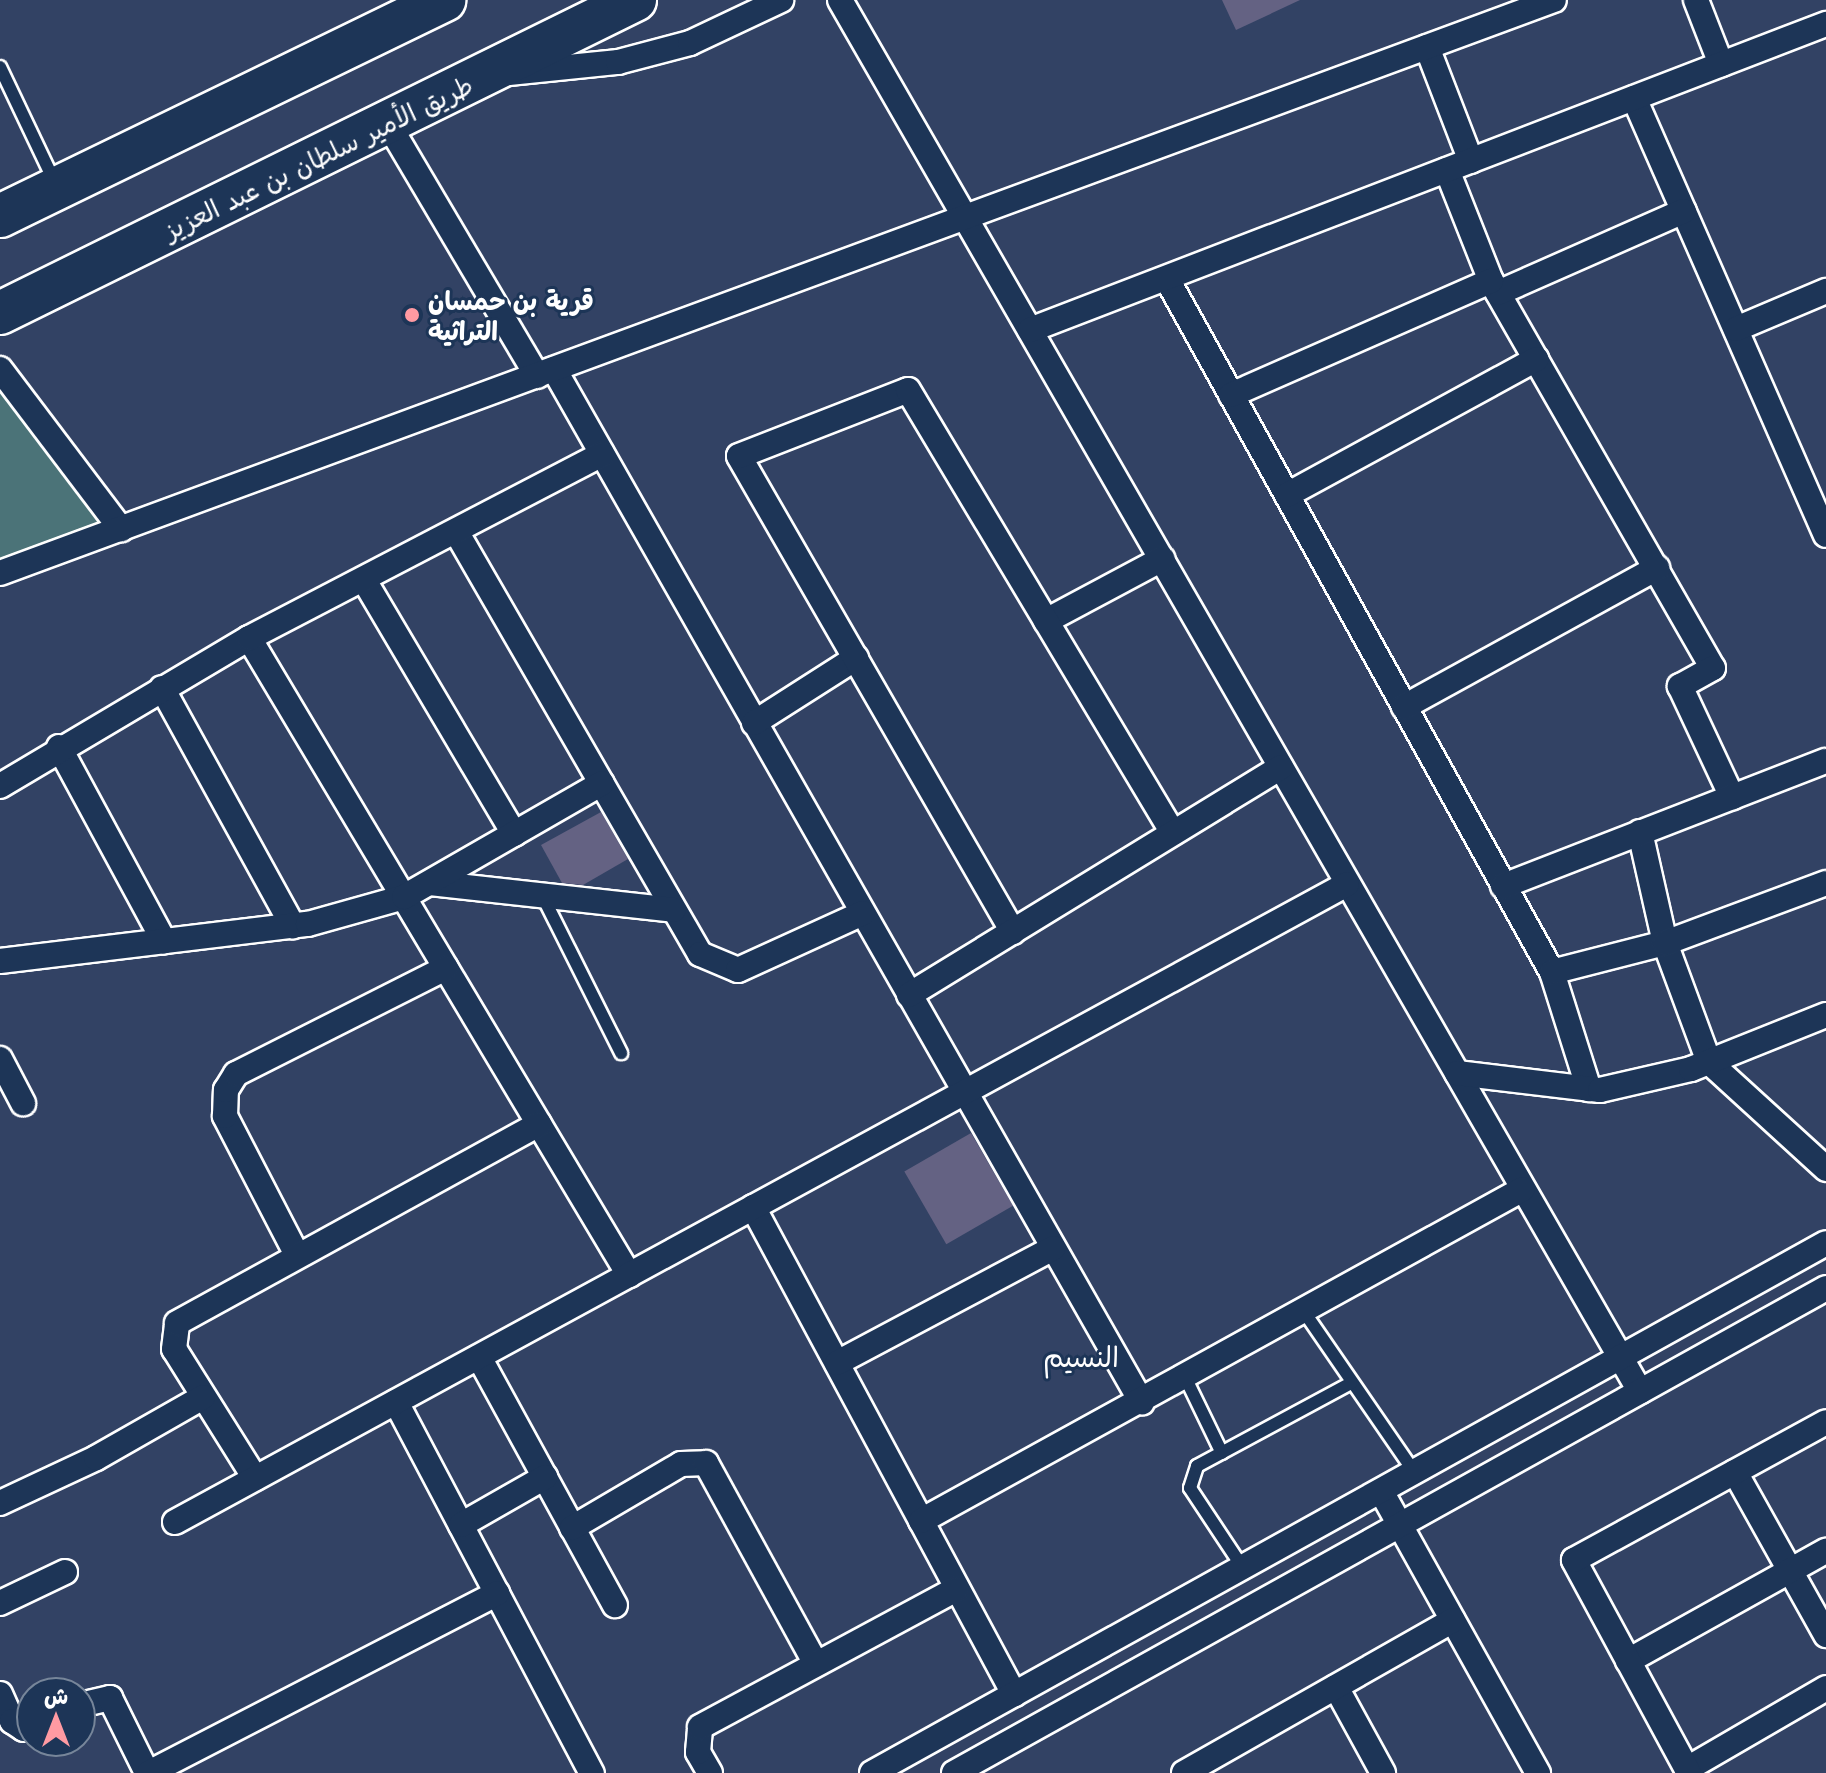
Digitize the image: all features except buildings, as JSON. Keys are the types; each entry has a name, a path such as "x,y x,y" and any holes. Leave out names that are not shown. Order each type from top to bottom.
{"highway":[{"path":"0,216 444,0"},
{"name":"طريق الأمير سلطان بن عبد العزيز","path":"0,313 635,0"}],"street":[{"path":"483,75 618,62 690,43 781,0"},
{"path":"840,0 1640,1391"},
{"path":"0,573 1554,0"},
{"path":"1696,0 1721,64"},
{"path":"1030,330 1826,24"},
{"path":"1427,47 1471,161"},
{"path":"1634,98 1823,523"},
{"path":"387,122 545,372 602,454 1142,1403"},
{"path":"1447,170 1494,287 1713,668 1680,686 1732,797"},
{"path":"1231,395 1684,211"},
{"path":"1167,279 1552,972 1589,1089"},
{"path":"1736,329 1826,291"},
{"path":"1287,495 1536,359"},
{"path":"0,369 121,529"},
{"path":"1013,932 739,456 908,390 1173,833"},
{"path":"0,786 59,747 249,638 457,533 602,454"},
{"path":"457,533 700,954 738,970 863,913"},
{"path":"1046,621 1162,559"},
{"path":"1404,707 1657,568"},
{"path":"364,580 514,834"},
{"path":"249,638 629,1275"},
{"path":"754,723 856,658"},
{"path":"162,688 293,926"},
{"path":"59,747 164,941"},
{"path":"909,995 1281,767"},
{"path":"1503,886 1732,797 1824,769"},
{"path":"0,961 293,926 404,897 602,783"},
{"path":"1640,832 1665,943 1709,1062 1826,1169"},
{"path":"430,883 674,910"},
{"path":"1552,972 1665,943 1826,883"},
{"path":"175,1522 1347,884"},
{"path":"297,1255 225,1116 226,1090 236,1074 446,968"},
{"path":"1457,1073 1589,1089 1709,1062 1826,1015"},
{"path":"0,1059 23,1103"},
{"path":"255,1478 174,1349 177,1323 539,1124"},
{"path":"921,1521 1186,1379 1523,1189"},
{"path":"753,1207 1014,1694"},
{"path":"872,1773 1826,1243"},
{"path":"837,1363 1053,1248"},
{"path":"954,1773 1826,1288"},
{"path":"479,1357 615,1605"},
{"path":"0,1503 96,1458 203,1397"},
{"path":"396,1402 592,1773"},
{"path":"1826,1422 1574,1560 1688,1771 1826,1688"},
{"path":"572,1528 681,1464 706,1463 816,1664"},
{"path":"1735,1472 1788,1572 1826,1635"},
{"path":"461,1525 545,1477"},
{"path":"1381,1491 1538,1773"},
{"path":"1628,1661 1826,1551"},
{"path":"0,1603 65,1572"},
{"path":"710,1773 698,1752 700,1727 956,1589"},
{"path":"96,1701 110,1698 148,1773 497,1593"},
{"path":"1184,1773 1453,1620"},
{"path":"1336,1687 1383,1773"},
{"path":"0,1694 16,1724"}],"lane":[{"path":"0,67 58,188"},
{"path":"542,895 621,1053"},
{"path":"1305,1313 1415,1473"},
{"path":"1186,1379 1222,1453"},
{"path":"1243,1568 1190,1488 1197,1466 1351,1383"}],"green space":[{"path":"0,377 101,522 0,559"}],"place":[{"name":"قرية بن حمسان التراثية","path":"412,315"}],"district":[{"name":"النسيم","path":"1081,1356"}]}
